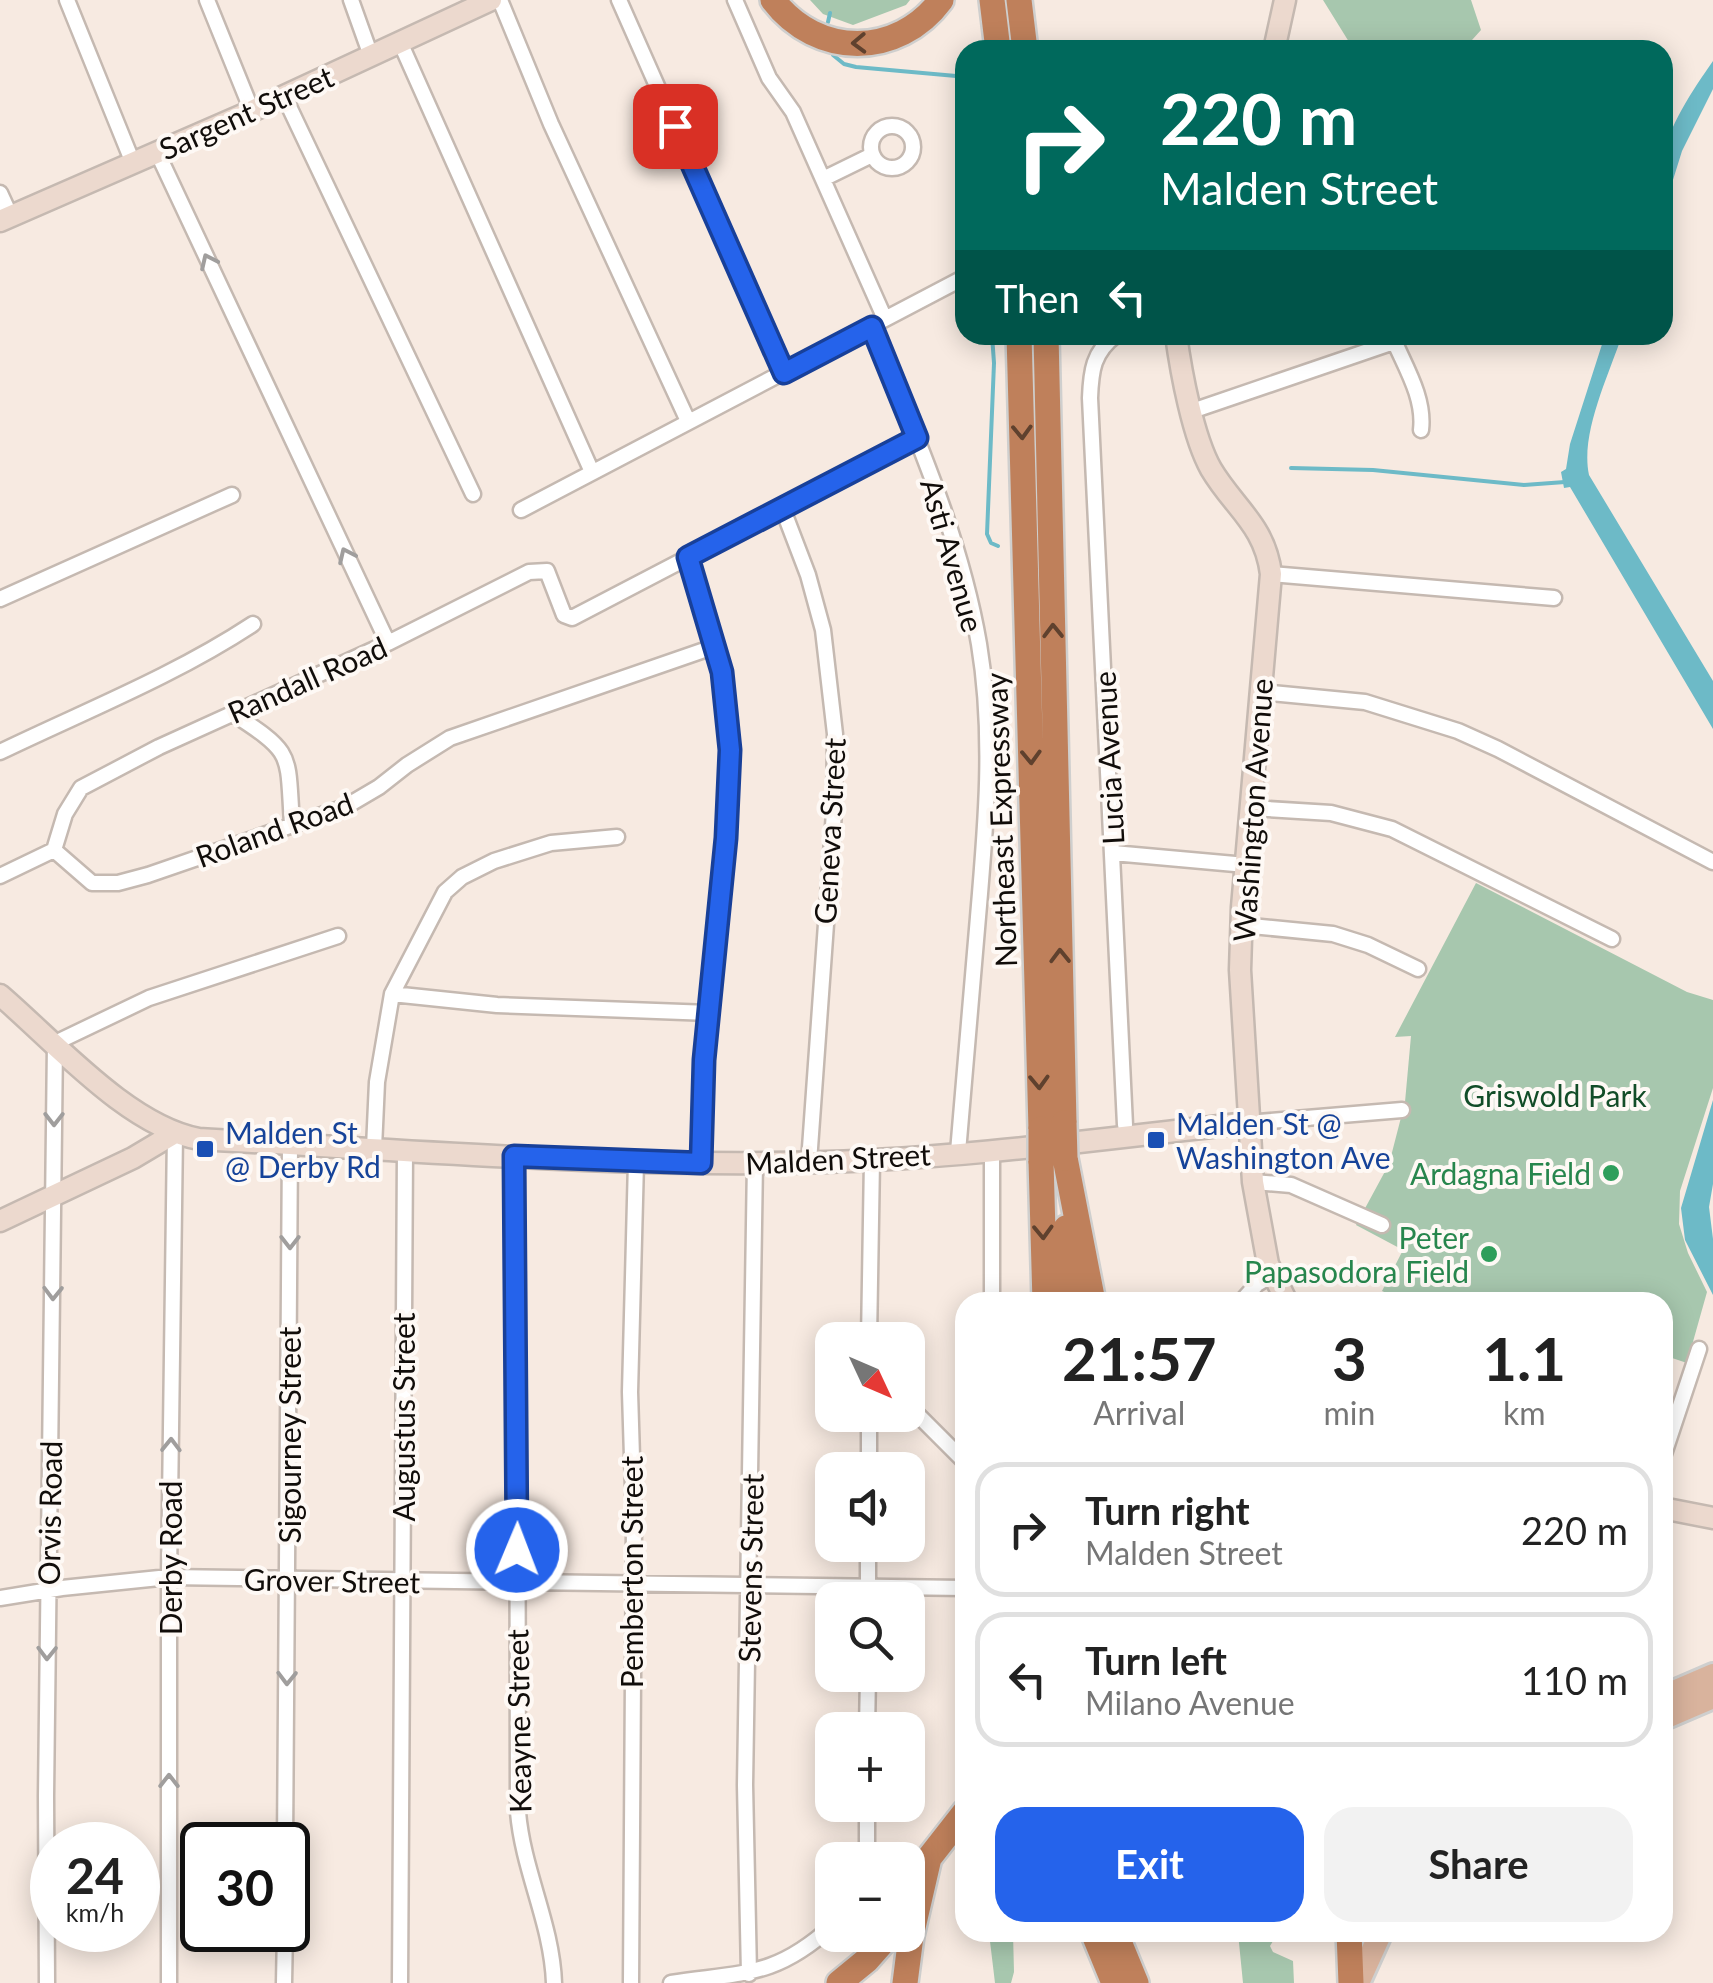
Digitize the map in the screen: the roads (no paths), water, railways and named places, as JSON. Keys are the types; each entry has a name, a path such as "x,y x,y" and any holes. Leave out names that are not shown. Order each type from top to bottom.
{"highway":[{"path":"773,0 788,18 808,32 855,45 903,34 924,20 941,0"},
{"path":"992,0 997,40"},
{"path":"1019,0 1024,40"},
{"name":"Northeast Expressway","path":"1019,345 1053,1159 1067,1292"},
{"name":"Northeast Expressway","path":"1046,345 1052,1126"},
{"path":"1053,1159 1090,1292"},
{"name":"Northeast Expressway","path":"1046,1292 1053,1159"},
{"path":"925,1866 955,1823"},
{"path":"905,1983 910,1936 929,1858"},
{"path":"1096,1942 1114,1983"},
{"path":"1119,1942 1136,1983"},
{"path":"1350,1942 1354,1983"},
{"path":"838,1983 875,1952"}],"main road":[{"path":"1673,1692 1713,1675"},
{"path":"1673,1715 1713,1697"},
{"path":"1354,1983 1376,1942"}],"street":[{"path":"67,0 134,163"},
{"path":"207,0 252,110"},
{"path":"351,0 371,56"},
{"name":"Sargent Street","path":"5,219 491,0"},
{"path":"500,0 550,124 688,422"},
{"path":"618,0 784,373"},
{"name":"Asti Avenue","path":"735,0 770,78 792,110 823,178 878,323 949,526 981,656 987,731 986,826 958,1152"},
{"path":"1276,40 1285,0"},
{"path":"400,42 592,472"},
{"path":"284,96 473,494"},
{"path":"157,152 388,643"},
{"path":"823,178 872,155"},
{"path":"0,192 5,219"},
{"path":"522,510 955,282"},
{"name":"Lucia Avenue","path":"1106,345 1091,370 1090,391 1126,1130"},
{"name":"Washington Avenue","path":"1178,345 1192,410 1210,466 1262,536 1271,574 1241,926 1252,1174 1272,1275 1281,1292"},
{"path":"1192,410 1373,345"},
{"path":"1396,345 1419,399 1420,430"},
{"path":"701,1163 704,1060 730,763 726,701 716,646 688,557 917,438"},
{"path":"0,599 232,495"},
{"name":"Geneva Street","path":"782,506 808,575 823,630 836,734 809,1162"},
{"name":"Randall Road","path":"54,850 65,814 81,788 536,570 547,572 568,618 688,557"},
{"path":"1271,574 1554,598"},
{"path":"0,752 125,695 253,624"},
{"name":"Roland Road","path":"54,850 92,883 118,883 359,800 450,738 716,646"},
{"path":"1261,692 1365,702 1438,723 1498,748 1713,862"},
{"path":"232,713 267,736 286,756 292,824"},
{"path":"1252,808 1331,813 1392,829 1612,939"},
{"path":"374,1148 378,1082 392,994 445,892 494,861 552,843 617,837"},
{"path":"0,876 54,850"},
{"path":"1112,853 1246,865"},
{"path":"1241,926 1333,934 1358,941 1418,969"},
{"path":"55,1043 149,998 338,936"},
{"path":"392,994 496,1005 710,1013"},
{"name":"Malden Street","path":"0,995 135,1111 175,1134 199,1138 636,1162 809,1162 992,1149 1126,1130 1201,1128 1402,1110"},
{"name":"Orvis Road","path":"48,1983 55,1043"},
{"path":"1201,1128 1231,1140 1242,1150 1252,1174 1291,1185 1382,1225"},
{"path":"0,1221 175,1134"},
{"name":"Derby Road","path":"169,1983 175,1134"},
{"name":"Sigourney Street","path":"286,1822 290,1145"},
{"path":"992,1149 992,1292"},
{"name":"Augustus Street","path":"400,1983 404,1150"},
{"name":"Keayne Street","path":"514,1156 518,1293 518,1812 523,1854 550,1950 554,1983"},
{"path":"869,1322 872,1160"},
{"name":"Pemberton Street","path":"631,1983 630,1382 636,1162"},
{"name":"Stevens Street","path":"749,1974 746,1785 755,1162"},
{"path":"1249,1292 1272,1275"},
{"path":"1673,1427 1699,1348"},
{"path":"925,1421 955,1452"},
{"path":"1673,1510 1713,1518"},
{"name":"Grover Street","path":"0,1598 169,1577 633,1583 815,1590"},
{"name":"Grover Street","path":"925,1590 955,1589"},
{"path":"671,1983 749,1974 786,1961 815,1939"},
{"path":"284,1952 284,1983"}],"water":[{"path":"1713,61 1713,89 1682,151 1673,180 1673,128"},
{"path":"1602,345 1618,345 1592,423 1589,475 1713,681 1713,729 1570,487 1564,488 1561,472 1566,469 1570,444"},
{"path":"1713,1100 1713,1184 1709,1207 1713,1295 1685,1240 1681,1208"}],"waterway":[{"path":"828,22 830,13"},
{"path":"833,55 856,67 955,76"},
{"path":"993,345 987,534 991,543 998,546"},
{"path":"1291,468 1373,470 1524,485 1565,482"}],"place":[{"name":"Malden St @ Washington Ave","path":"1156,1140"},
{"name":"Malden St @ Derby Rd","path":"205,1149"},
{"name":"Ardagna Field","path":"1611,1173"},
{"name":"Peter Papasodora Field","path":"1489,1254"}],"park label":[{"name":"Griswold Park","path":"1555,1095"}]}
